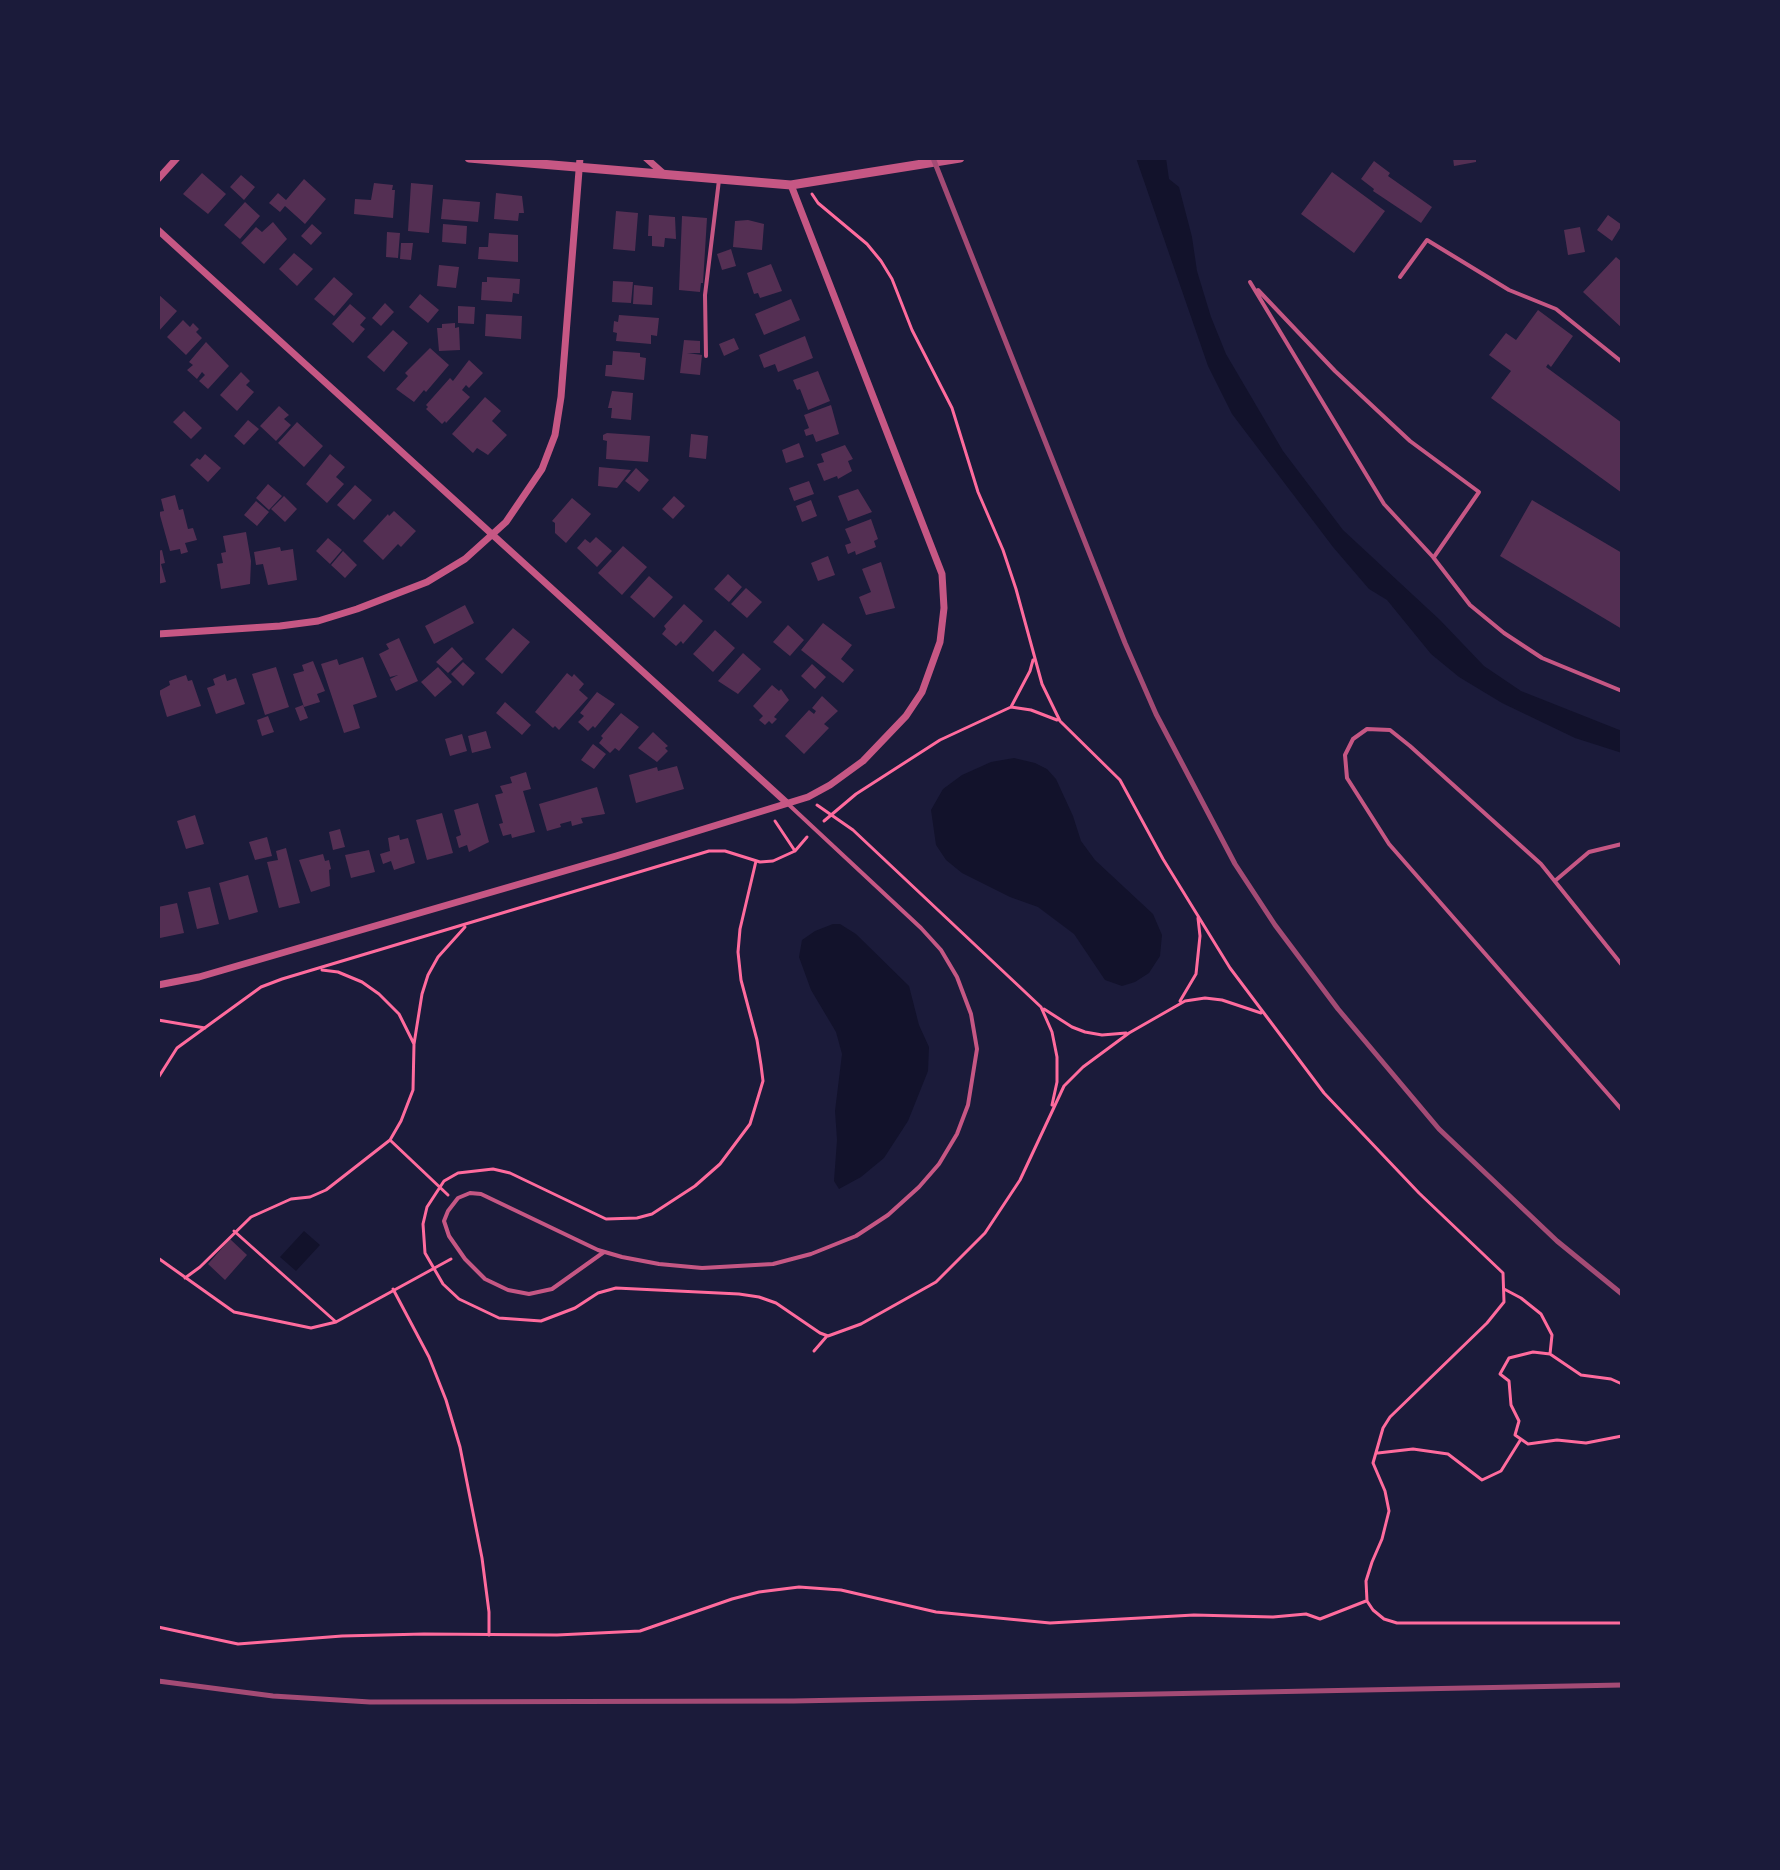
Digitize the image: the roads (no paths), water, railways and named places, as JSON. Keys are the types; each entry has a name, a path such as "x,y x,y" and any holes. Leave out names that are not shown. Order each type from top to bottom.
{"street":[{"path":"158,179 177,158"},
{"path":"469,158 579,163 719,180 791,185 960,158"},
{"path":"646,158 664,174"},
{"path":"158,634 280,626 318,621 357,609 427,582 465,559 506,522 542,469 555,435 561,397 579,163"},
{"path":"158,985 199,977 787,803 830,785 863,761 899,725 922,692 940,642 944,608 942,574 791,185"},
{"path":"158,230 787,803"}],"lane":[{"path":"706,356 705,295 719,180"},
{"path":"1400,277 1427,240 1509,290 1556,309 1622,362"},
{"path":"1433,557 1479,492 1410,441 1335,371 1250,282 1384,504 1433,557 1470,605 1542,658 1622,691"},
{"path":"1622,965 1541,864 1390,730 1367,729 1353,739 1345,755 1347,778 1389,844 1622,1110"},
{"path":"604,1252 552,1289 529,1294 508,1290 485,1279 461,1254 444,1221 455,1202 470,1193 481,1194 604,1252 659,1264 702,1268 773,1264 811,1254 856,1236 888,1215 939,1164 957,1134 968,1105 977,1049 971,1014 957,977 941,950 921,928 787,803"},
{"path":"1555,881 1589,852 1622,844"}],"railway":[{"path":"933,158 1125,643 1156,714 1235,864 1275,925 1338,1009 1439,1129 1557,1241 1622,1294"},
{"path":"158,1681 273,1696 370,1702 794,1701 1622,1685"}]}
